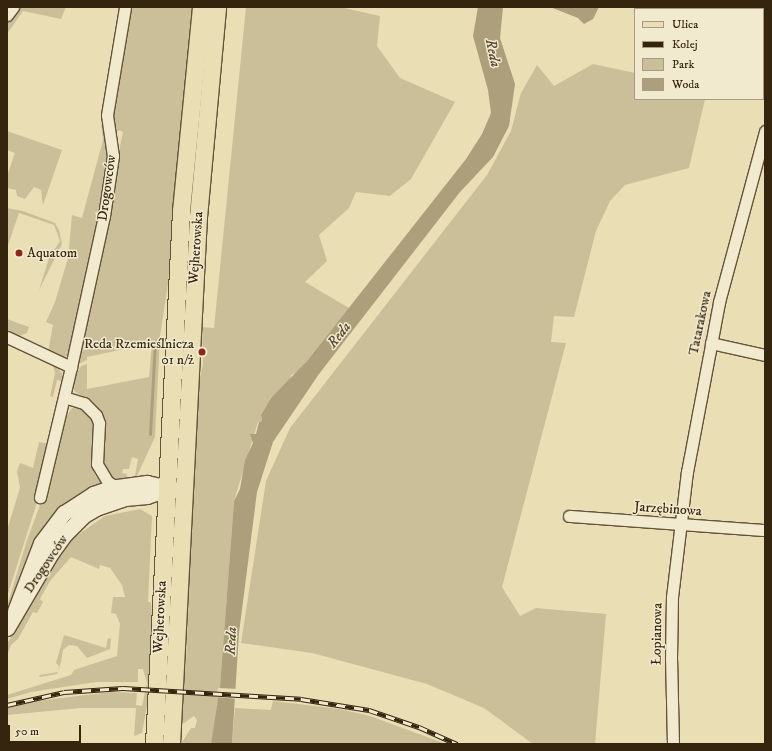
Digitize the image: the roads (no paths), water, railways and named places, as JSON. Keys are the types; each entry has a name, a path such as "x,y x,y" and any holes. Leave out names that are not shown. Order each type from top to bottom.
{"main road":[{"name":"Wejherowska","path":"154,744 181,211 201,7"},
{"name":"Wejherowska","path":"171,744 198,217 217,7"}],"street":[{"path":"7,15 13,7"},
{"name":"Drogowców","path":"64,398 104,216 113,156 107,115 124,7"},
{"name":"Tatarakowa","path":"680,525 711,342 735,235 765,131"},
{"path":"7,337 71,367"},
{"path":"711,342 765,355"},
{"path":"40,497 64,398 84,403 96,415 98,423 97,464 108,482 117,487"},
{"name":"Drogowców","path":"7,628 15,611 34,557 51,528 77,503 93,494 117,487 148,483 167,490"},
{"path":"167,490 184,490"},
{"name":"Drogowców","path":"15,611 51,553 65,534 84,515 96,508 125,498 147,496 167,490"},
{"name":"Jarzębinowa","path":"569,516 765,530"},
{"name":"Łopianowa","path":"673,744 671,628 680,525"}],"water":[{"name":"Reda","path":"478,7 503,7 500,38 515,84 509,126 493,157 460,192 319,374 273,442 257,492 239,633 232,744 211,744 220,686 234,501 240,489 245,460 253,443 250,434 256,434 259,422 262,421 261,415 271,398 307,361 466,159 482,134 491,113 488,90 473,36"},
{"path":"550,7 599,7 593,19 584,24 578,18"}],"waterway":[{"path":"150,434 155,341"}],"railway":[{"path":"7,705 64,692 123,688 301,699 369,710 419,727 457,744"}],"place":[{"name":"Aquatom","path":"19,253"},
{"name":"Reda Rzemieślnicza 01 n/ż","path":"202,352"}]}
